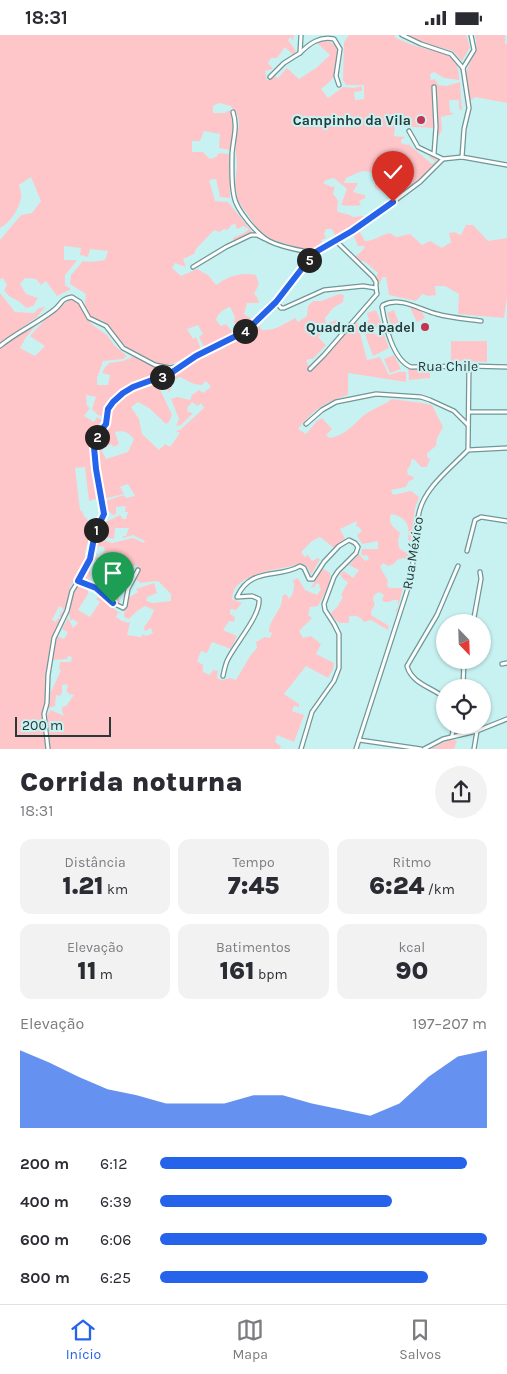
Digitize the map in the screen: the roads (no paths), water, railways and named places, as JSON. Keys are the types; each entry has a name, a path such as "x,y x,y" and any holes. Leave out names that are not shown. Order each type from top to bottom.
{"street":[{"path":"300,53 301,35"},
{"path":"270,77 307,45 321,39 325,35"},
{"path":"402,35 421,44 451,54 463,67 469,108 464,129 462,157"},
{"path":"463,67 474,50 471,35"},
{"path":"321,39 334,39 340,49 336,76 338,85"},
{"path":"434,87 436,127 434,154"},
{"path":"234,112 237,126 232,155 234,197 237,206 244,216 268,240"},
{"path":"409,131 418,147 443,159 462,157 507,165"},
{"path":"48,749 44,714 47,703 48,675 54,638 67,611 72,591 90,559 95,533 104,514 94,447 97,436 106,422 110,406 123,393 171,373 219,343 239,335 276,302 314,253 336,241 420,182 443,159"},
{"path":"192,267 226,247 254,235 291,249 314,253"},
{"path":"310,369 377,294 376,282 373,277 336,241"},
{"path":"276,302 280,308 284,309 324,290 363,286 376,288"},
{"path":"0,346 53,311 61,301 72,297 80,302 89,318 106,326 123,348 155,365 170,368 180,366"},
{"name":"Rua Chile","path":"481,321 437,314 404,303 392,302 382,307 395,353 406,365 411,367 469,365 507,367"},
{"path":"469,365 468,449 507,448"},
{"path":"306,424 322,409 336,402 376,394 421,397 459,414 469,425"},
{"path":"459,414 507,412"},
{"name":"Rua México","path":"356,749 410,582 419,513 432,487 468,449"},
{"path":"467,551 475,520 481,517 507,521"},
{"path":"223,676 227,662 260,605 259,599 255,597 237,597 243,587 270,572 288,571 300,565 304,567 309,579 313,579 324,561 339,546 349,540 355,543 358,547 356,553 338,571 324,604 325,611 338,634 339,668 334,681 312,712 301,749"},
{"path":"436,692 426,688 416,680 407,666 437,615 458,566"},
{"path":"78,581 96,588 113,603 122,608 125,606 128,589 138,570"},
{"path":"475,614 481,579 480,573"},
{"path":"502,664 507,663"},
{"path":"491,725 507,719"},
{"path":"359,739 422,749 434,742 462,734"},
{"path":"474,749 476,734"}],"place":[{"name":"Campinho da Vila","path":"421,120"},
{"name":"Quadra de padel","path":"425,327"}]}
